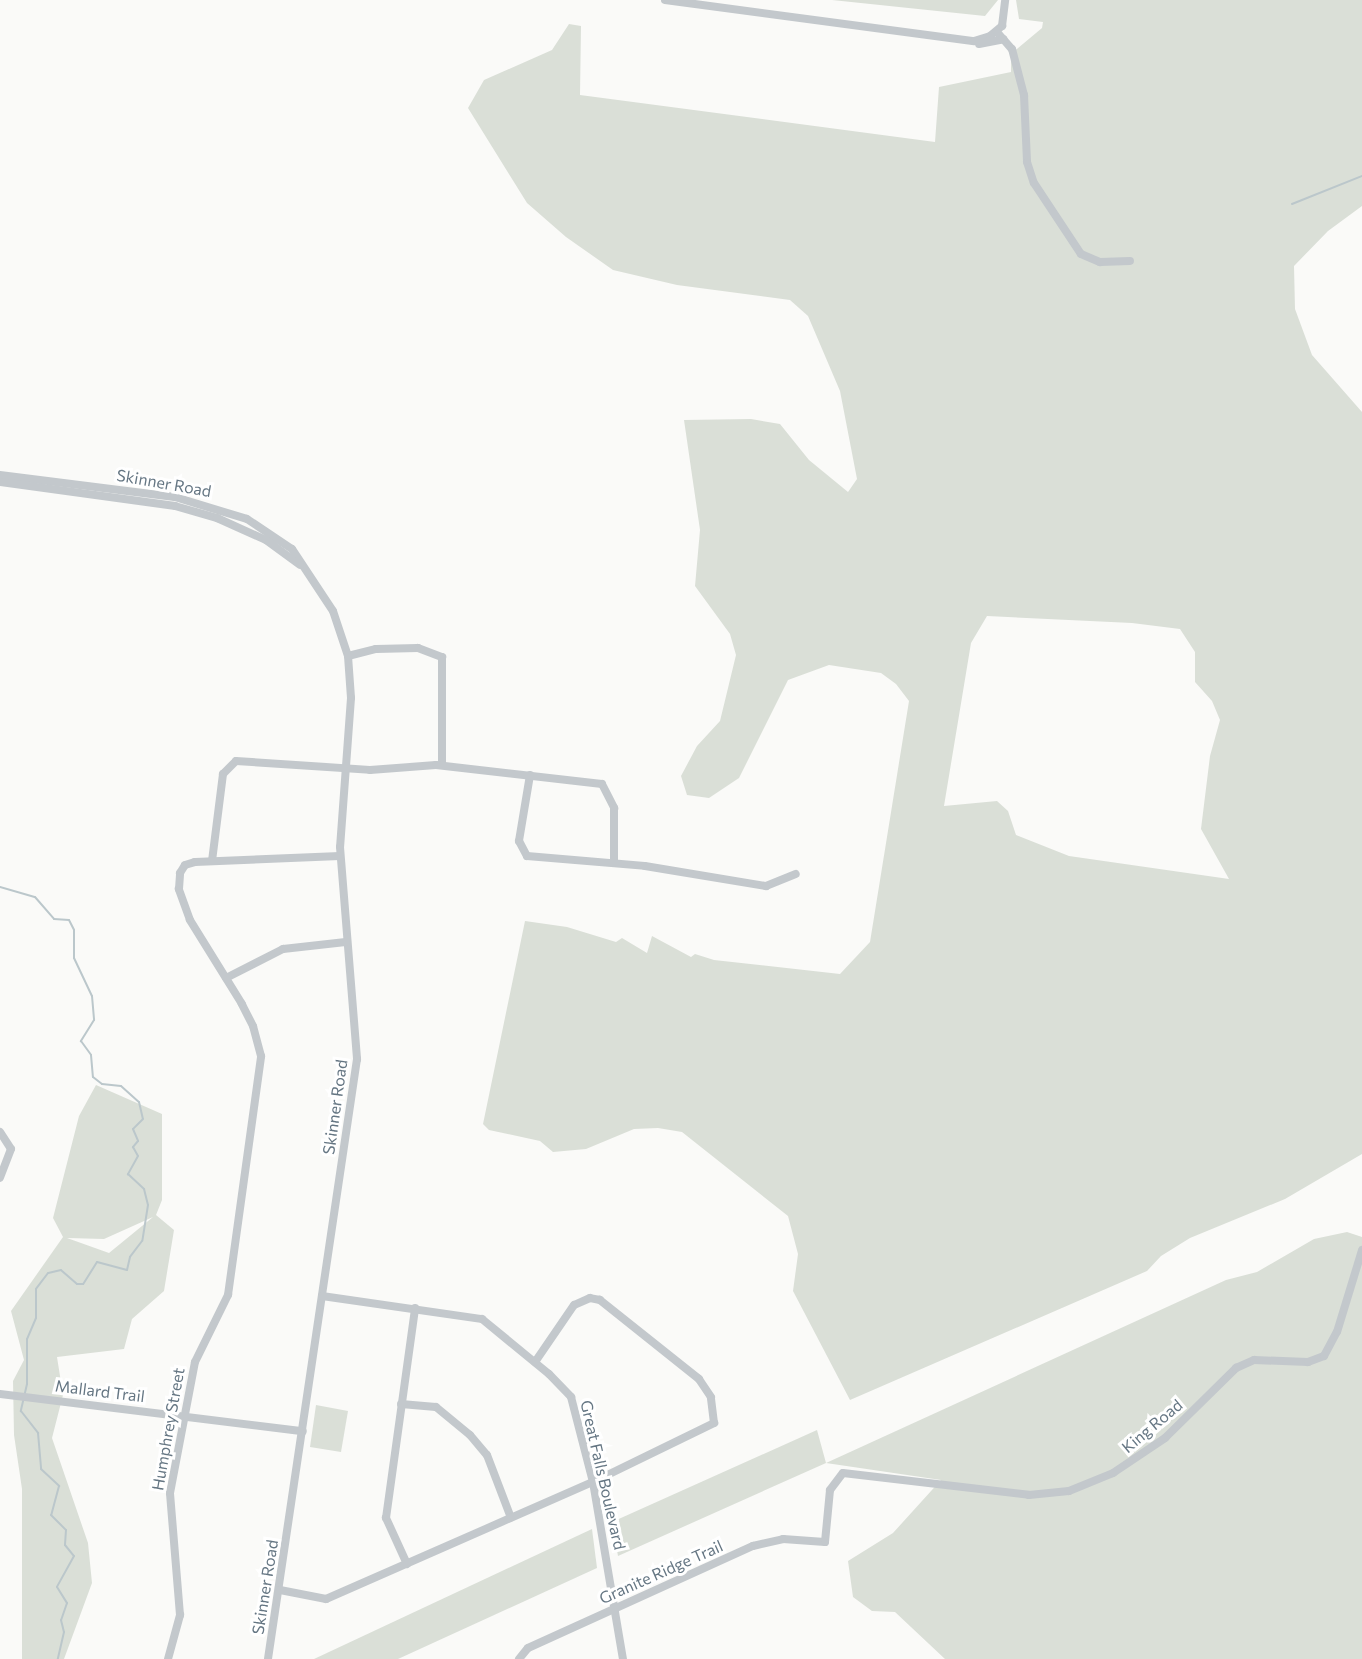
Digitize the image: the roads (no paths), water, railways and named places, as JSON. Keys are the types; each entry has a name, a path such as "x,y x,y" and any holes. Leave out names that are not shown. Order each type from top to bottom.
{"street":[{"path":"665,0 974,41 996,43 1004,39"},
{"path":"974,41 997,32 1004,22 1005,0"},
{"path":"997,32 1012,49 1024,95 1028,162 1034,183 1081,254 1100,262 1130,261"},
{"name":"Skinner Road","path":"0,475 175,497 220,508 270,532 292,549 333,611 348,656 351,698 340,856 357,1059 268,1659"},
{"name":"Skinner Road","path":"0,482 175,506 217,518 266,540 303,567"},
{"path":"348,656 376,649 418,648 442,657 442,765"},
{"path":"340,856 212,861 223,774 231,763 345,769 442,765 530,775 606,788 617,827 614,863"},
{"path":"530,775 519,841 522,852 534,858 614,863 766,886 796,874"},
{"name":"Humphrey Street","path":"168,1659 180,1615 170,1493 195,1362 228,1295 261,1068 253,1026 190,920 179,889 180,873 185,865 212,861"},
{"path":"225,978 284,948 346,942"},
{"path":"0,1132 11,1149 0,1178"},
{"name":"King Road","path":"825,1542 830,1490 837,1478 856,1472 1029,1495 1069,1491 1113,1473 1165,1438 1236,1368 1254,1360 1308,1362 1324,1356 1335,1339 1362,1250"},
{"name":"Great Falls Boulevard","path":"322,1296 482,1319 535,1362 571,1397 593,1482 623,1659"},
{"path":"280,1590 326,1599 593,1482 708,1428 716,1414 711,1397 680,1361 600,1300 590,1298 574,1305 535,1362"},
{"path":"407,1564 386,1518 415,1308"},
{"name":"Mallard Trail","path":"1,1394 303,1431"},
{"path":"402,1404 436,1407 470,1435 488,1455 511,1518"},
{"name":"Granite Ridge Trail","path":"519,1659 528,1648 753,1546 783,1539 825,1542"}],"waterway":[{"path":"1292,204 1362,176"},
{"path":"0,887 35,897 54,919 69,920 74,930 74,958 92,996 94,1020 81,1041 91,1055 93,1077 102,1084 121,1086 139,1102 143,1119 133,1129 138,1141 133,1147 138,1156 128,1174 144,1189 148,1205 142,1241 130,1257 127,1270 97,1262 83,1284 77,1284 61,1270 48,1273 36,1289 36,1318 27,1339 27,1384 21,1411 38,1433 41,1469 59,1486 51,1515 66,1530 65,1545 74,1556 57,1587 67,1603 61,1620 64,1632 58,1659"}]}
